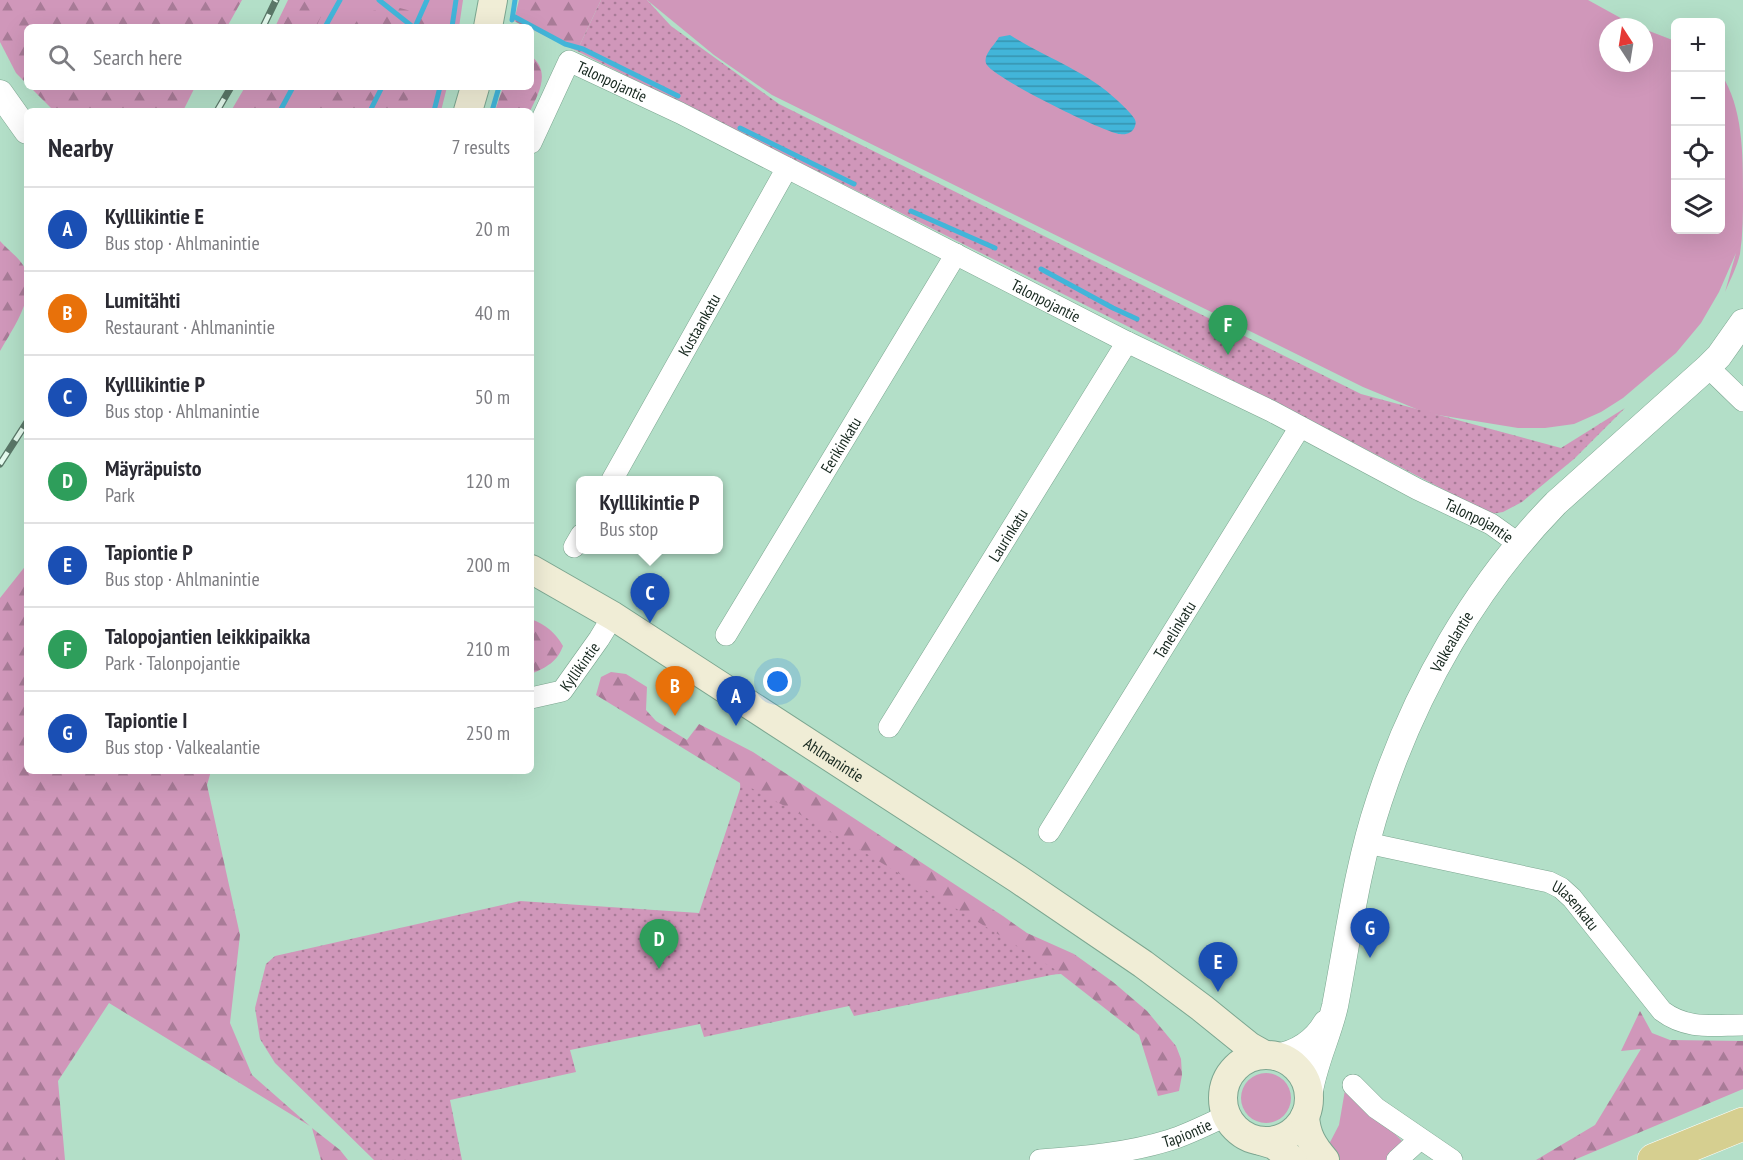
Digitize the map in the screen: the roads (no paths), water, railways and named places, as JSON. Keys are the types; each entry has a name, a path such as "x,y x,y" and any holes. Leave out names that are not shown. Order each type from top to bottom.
{"highway":[{"path":"1654,1160 1743,1124"}],"main road":[{"path":"489,24 493,0"},
{"name":"Ahlmanintie","path":"536,571 613,616 1010,874 1202,1008 1248,1046 1270,1056"},
{"name":"Ahlmanintie","path":"1118,948 1211,1035 1226,1059 1228,1078"},
{"path":"1293,1160 1274,1145 1247,1137 1235,1128 1226,1116 1223,1094 1228,1078 1238,1066 1254,1058 1270,1056 1282,1058 1301,1073 1306,1084 1307,1133 1325,1160"},
{"path":"1261,1141 1286,1136 1294,1130 1307,1107"}],"street":[{"name":"Talonpojantie","path":"534,137 569,61 680,113 1127,342 1300,426 1417,489 1491,524 1519,544"},
{"path":"0,92 24,121"},
{"path":"0,92 24,127"},
{"name":"Kustaankatu","path":"614,476 787,168"},
{"name":"Eerikinkatu","path":"726,635 956,254"},
{"name":"Valkealantie","path":"1307,1107 1311,1080 1330,1025 1367,843 1389,769 1413,712 1456,633 1495,575 1533,527 1556,503 1708,367 1719,356 1743,322"},
{"name":"Laurinkatu","path":"889,728 1127,342"},
{"path":"1708,367 1743,401"},
{"name":"Tanelinkatu","path":"1049,832 1300,426"},
{"name":"Kyllikintie","path":"534,697 562,691 613,616"},
{"name":"Ulasenkatu","path":"1367,843 1549,882 1572,897 1662,1011 1672,1019 1685,1024 1743,1025"},
{"name":"Valkealantie","path":"1270,1056 1296,1052 1316,1037 1329,1016 1336,998"},
{"path":"1353,1085 1376,1108 1452,1160"},
{"name":"Tapiontie","path":"1040,1160 1100,1155 1154,1144 1178,1137 1226,1116"},
{"path":"1397,1160 1420,1139"}],"water":[{"path":"1010,35 1080,73 1106,90 1134,118 1136,124 1133,130 1127,134 1120,134 1093,124 1050,104 995,72 987,65 987,54 999,37"}],"waterway":[{"path":"327,24 340,0"},
{"path":"379,0 409,24"},
{"path":"416,24 427,0"},
{"path":"452,24 456,0"},
{"path":"512,20 515,0"},
{"path":"513,16 528,24"},
{"path":"534,27 678,96"},
{"path":"282,108 291,90"},
{"path":"372,108 380,90"},
{"path":"435,108 439,90"},
{"path":"493,108 498,90"},
{"path":"740,128 854,184"},
{"path":"911,211 995,248"},
{"path":"1041,269 1137,319"}],"railway":[{"path":"264,24 276,0"},
{"path":"219,108 229,90"},
{"path":"0,464 24,427"}],"place":[{"name":"Talopojantien leikkipaikka","path":"1228,355"},
{"name":"Kylllikintie P","path":"650,623"},
{"name":"Lumitähti","path":"675,716"},
{"name":"Kylllikintie E","path":"736,726"},
{"name":"Tapiontie I","path":"1370,958"},
{"name":"Mäyräpuisto","path":"659,969"},
{"name":"Tapiontie P","path":"1218,992"}]}
